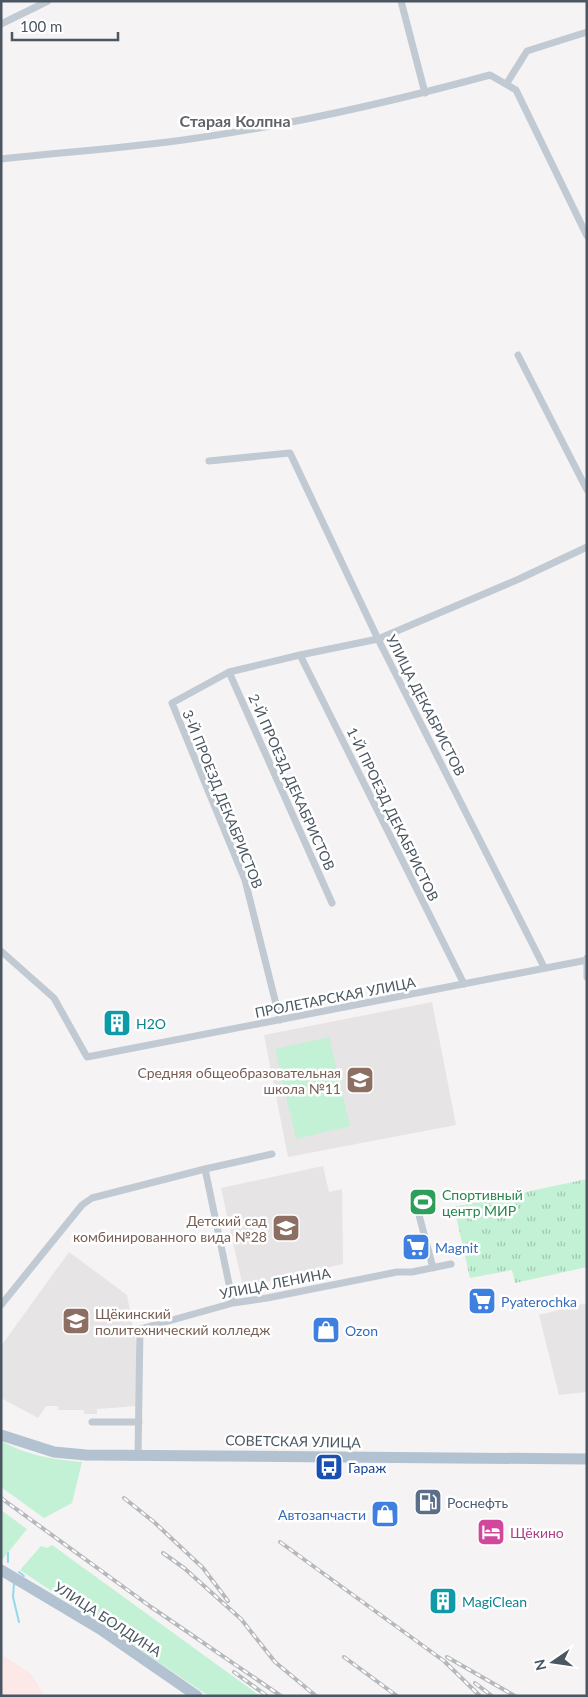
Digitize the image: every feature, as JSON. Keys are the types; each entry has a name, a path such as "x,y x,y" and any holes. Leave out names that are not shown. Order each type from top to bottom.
{"main road":[{"name":"СОВЕТСКАЯ УЛИЦА","path":"1,1435 54,1452 86,1455 587,1459"},
{"name":"УЛИЦА БОЛДИНА","path":"1,1570 100,1629 197,1696"}],"street":[{"path":"1,24 48,1"},
{"path":"401,1 425,93"},
{"path":"507,83 527,52 587,32"},
{"path":"2,158 207,136 290,123 425,93 490,76 507,83 516,90 587,236"},
{"path":"518,355 587,490"},
{"name":"УЛИЦА ДЕКАБРИСТОВ","path":"209,460 290,453 378,639 544,967"},
{"path":"229,672 378,639 520,579 587,547"},
{"name":"1-Й ПРОЕЗД ДЕКАБРИСТОВ","path":"300,655 464,984"},
{"name":"3-Й ПРОЕЗД ДЕКАБРИСТОВ","path":"229,672 172,703 245,880 280,1020"},
{"name":"2-Й ПРОЕЗД ДЕКАБРИСТОВ","path":"229,672 332,903"},
{"name":"ПРОЛЕТАРСКАЯ УЛИЦА","path":"1,951 54,998 87,1057 587,959"},
{"path":"587,959 587,977"},
{"path":"1,1305 82,1205 92,1198 272,1154"},
{"path":"205,1169 233,1303"},
{"path":"419,1215 433,1268"},
{"name":"УЛИЦА ЛЕНИНА","path":"138,1454 140,1329 233,1303 397,1272 412,1272 450,1264"},
{"path":"92,1422 139,1422"}],"shaded area":[{"name":"Средняя общеобразовательная школа №11","path":"432,1002 456,1125 288,1157 264,1035"},
{"name":"Детский сад комбинированного вида №28","path":"323,1166 329,1192 342,1189 343,1264 243,1287 221,1188"},
{"name":"Щёкинский политехнический колледж","path":"69,1252 127,1295 138,1352 137,1406 97,1409 97,1414 84,1414 84,1410 58,1410 58,1406 46,1406 38,1418 1,1398 1,1346"},
{"path":"587,1303 587,1392 559,1395 539,1315"},
{"path":"1,1654 31,1674 45,1696 1,1696"}],"green space":[{"path":"329,1037 350,1126 296,1139 275,1049"},
{"path":"587,1179 587,1267 515,1283 512,1270 470,1278 454,1207"},
{"path":"1,1441 20,1450 40,1456 82,1462 72,1503 44,1518 1,1487"},
{"path":"1,1510 27,1529 2,1560 1,1560"},
{"path":"52,1545 260,1696 209,1696 20,1570 41,1546 47,1548"}],"waterway":[{"path":"8,1553 8,1562"},
{"path":"19,1572 24,1576"},
{"path":"14,1583 13,1597 19,1622"}],"railway":[{"path":"1,1498 151,1607 281,1696"},
{"path":"124,1498 154,1522 203,1568 228,1601"},
{"path":"280,1542 444,1661 480,1696"},
{"path":"163,1553 184,1568 241,1619 275,1662 316,1696"},
{"path":"344,1657 397,1696"},
{"path":"447,1657 515,1696"},
{"path":"234,1672 267,1696"},
{"path":"475,1683 492,1696"}],"place":[{"name":"Н2О","path":"117,1023"},
{"name":"Средняя общеобразовательная школа №11","path":"360,1080"},
{"name":"Спортивный центр МИР","path":"423,1202"},
{"name":"Детский сад комбинированного вида №28","path":"286,1228"},
{"name":"Magnit","path":"416,1247"},
{"name":"Pyaterochka","path":"482,1301"},
{"name":"Щёкинский политехнический колледж","path":"76,1321"},
{"name":"Ozon","path":"326,1330"},
{"name":"Гараж","path":"329,1467"},
{"name":"Роснефть","path":"428,1502"},
{"name":"Автозапчасти","path":"385,1514"},
{"name":"Щёкино","path":"491,1532"},
{"name":"MagiClean","path":"443,1601"}],"district":[{"name":"Старая Колпна","path":"235,120"}]}
